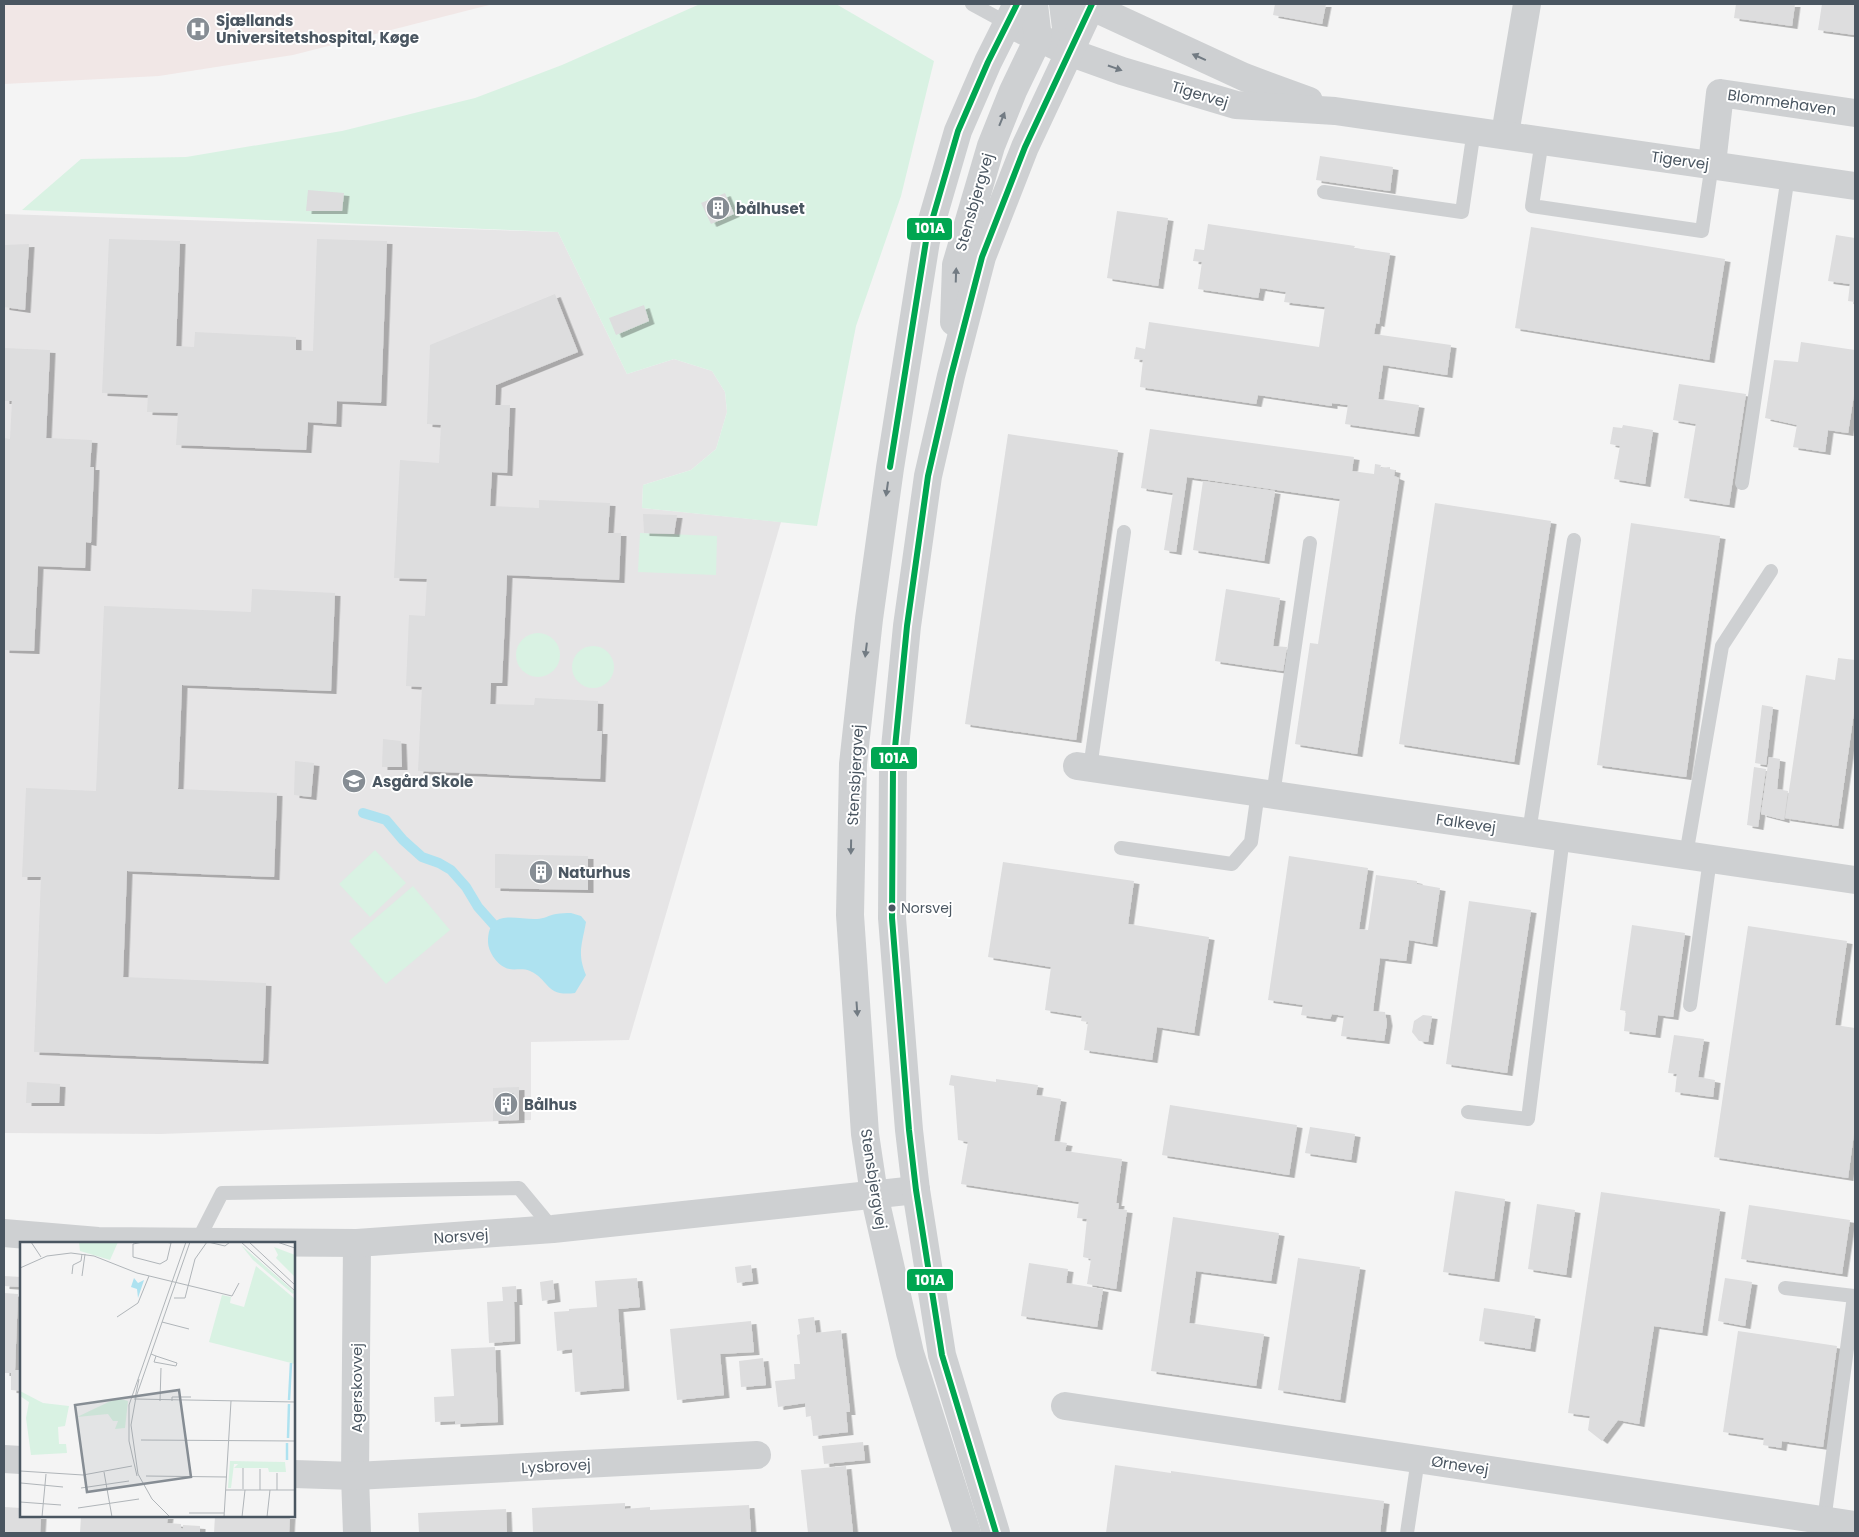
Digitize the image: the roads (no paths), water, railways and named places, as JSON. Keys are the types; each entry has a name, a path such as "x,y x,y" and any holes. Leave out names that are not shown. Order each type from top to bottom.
{"street":[{"path":"1034,4 1038,39"},
{"path":"1012,13 1038,39 1069,52 1063,4"},
{"name":"Stensbjergvej","path":"996,1533 942,1355 916,1190 909,1130 892,918 893,768 906,626 928,476 951,376 982,257 1025,147 1090,4"},
{"name":"Tigervej","path":"1090,4 1244,77 1336,111"},
{"path":"1505,134 1526,4"},
{"name":"Stensbjergvej","path":"967,1533 910,1353 874,1194 865,1134 850,915 853,764 889,477 926,240 958,131 1012,13"},
{"name":"Stensbjergvej","path":"951,376 956,265 991,146 1013,91 1038,39"},
{"name":"Tigervej","path":"1069,52 1122,71 1236,105 1336,111 1855,186"},
{"name":"Blommehaven","path":"1712,164 1720,93 1855,113"},
{"name":"Falkevej","path":"1083,767 1855,880"},
{"name":"Norsvej","path":"295,1243 357,1243 553,1229 916,1190"},
{"name":"Norsvej","path":"4,1233 98,1242 197,1242"},
{"name":"Agerskovvej","path":"357,1243 355,1476 357,1533"},
{"name":"Ørnevej","path":"1065,1406 1855,1525"},
{"name":"Lysbrovej","path":"295,1474 355,1476 757,1455"},
{"path":"4,1459 20,1460"}],"lane":[{"path":"972,4 1012,13"},
{"path":"1324,192 1462,212 1474,130"},
{"path":"1542,140 1532,206 1702,232 1712,164"},
{"path":"1742,483 1788,176"},
{"path":"1083,767 1124,532"},
{"path":"1530,832 1574,540"},
{"path":"1121,848 1232,864 1251,842 1266,794 1310,542"},
{"path":"1690,1005 1698,857 1722,646 1771,572"},
{"path":"1468,1112 1528,1119 1563,837"},
{"path":"197,1242 222,1192 519,1188 553,1229"},
{"path":"1785,1288 1854,1296 1824,1520"},
{"path":"1407,1533 1418,1459"}],"water":[{"path":"571,913 581,916 586,922 581,955 586,975 575,993 558,993 530,971 504,967 495,960 491,953 488,945 489,931 498,920 513,917 540,919 556,914"}],"waterway":[{"path":"363,813 386,820 403,840 422,857 451,870 466,887 478,907 494,925"}],"place":[{"name":"Sjællands Universitetshospital, Køge","path":"198,29"},
{"name":"bålhuset","path":"718,208"},
{"name":"Asgård Skole","path":"354,781"},
{"name":"Naturhus","path":"541,872"},
{"name":"Norsvej","path":"892,908"},
{"name":"Bålhus","path":"506,1104"}]}
